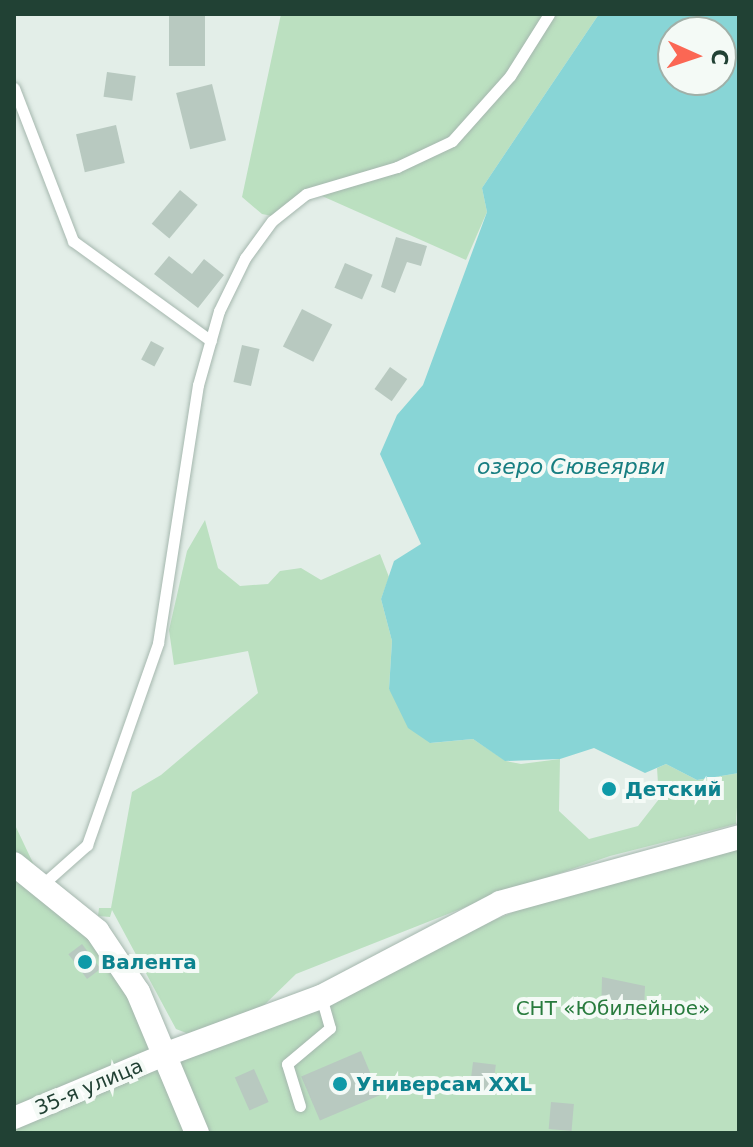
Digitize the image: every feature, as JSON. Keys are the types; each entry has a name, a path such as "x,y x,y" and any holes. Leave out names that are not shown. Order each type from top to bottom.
{"street":[{"path":"164,1055 321,997 500,903 739,837"},
{"path":"14,864 43,884 97,931 138,992 197,1133"},
{"name":"35-я улица","path":"14,1118 164,1055"}],"lane":[{"path":"43,884 87,845 158,643 211,341 245,258 272,221 306,194 397,167 452,141 510,76 549,14"},
{"path":"14,88 73,241 211,341"},
{"path":"300,1106 287,1064 330,1028 321,997"}],"green space":[{"path":"281,14 599,14 482,188 487,212 466,260 322,196 307,198 282,218 262,214 242,197"},
{"path":"205,520 218,568 240,586 268,584 280,571 301,568 321,580 380,554 389,577 381,599 392,641 389,689 431,743 473,739 506,761 521,764 560,759 559,811 589,839 638,826 659,799 657,768 666,764 697,780 739,773 736,824 610,856 496,895 296,974 258,1011 194,1036 176,1029 112,910 110,917 98,916 99,908 111,908 132,792 161,775 258,693 248,651 174,665 169,630 187,551"},
{"name":"СНТ «Юбилейное»","path":"14,823 43,884 97,931 165,1055 638,861 739,837 739,1133 14,1133"}],"water":[{"name":"озеро Сювеярви","path":"599,14 739,14 739,773 697,780 666,764 645,773 594,748 560,759 505,761 473,739 430,743 408,728 389,689 392,641 381,599 394,561 421,544 380,454 397,415 423,385 487,212 482,188"}],"building":[{"path":"169,14 205,14 205,66 169,66"},
{"path":"107,72 136,76 132,101 104,97"},
{"path":"212,84 226,140 190,149 176,93"},
{"path":"116,125 125,163 85,172 76,134"},
{"path":"180,190 198,205 169,238 152,224"},
{"path":"396,237 427,246 421,266 407,262 395,293 381,287"},
{"path":"169,256 192,274 204,259 224,275 198,308 154,274"},
{"path":"345,263 373,275 362,300 334,288"},
{"path":"302,309 332,324 313,362 283,346"},
{"path":"151,341 164,348 154,367 141,360"},
{"path":"242,345 260,349 251,386 233,382"},
{"path":"390,367 407,379 392,401 375,389"},
{"name":"Валента","path":"82,944 101,969 87,979 68,954"},
{"path":"602,977 645,986 644,1010 633,1010 632,1020 601,1019"},
{"name":"Универсам XXL","path":"361,1051 380,1095 320,1121 301,1076"},
{"path":"473,1062 496,1065 493,1092 470,1089"},
{"path":"254,1069 269,1102 249,1110 235,1078"},
{"path":"551,1102 574,1104 572,1131 549,1129"}],"place":[{"name":"Детский","path":"609,789"},
{"name":"Валента","path":"85,962"},
{"name":"Универсам XXL","path":"340,1084"}]}
